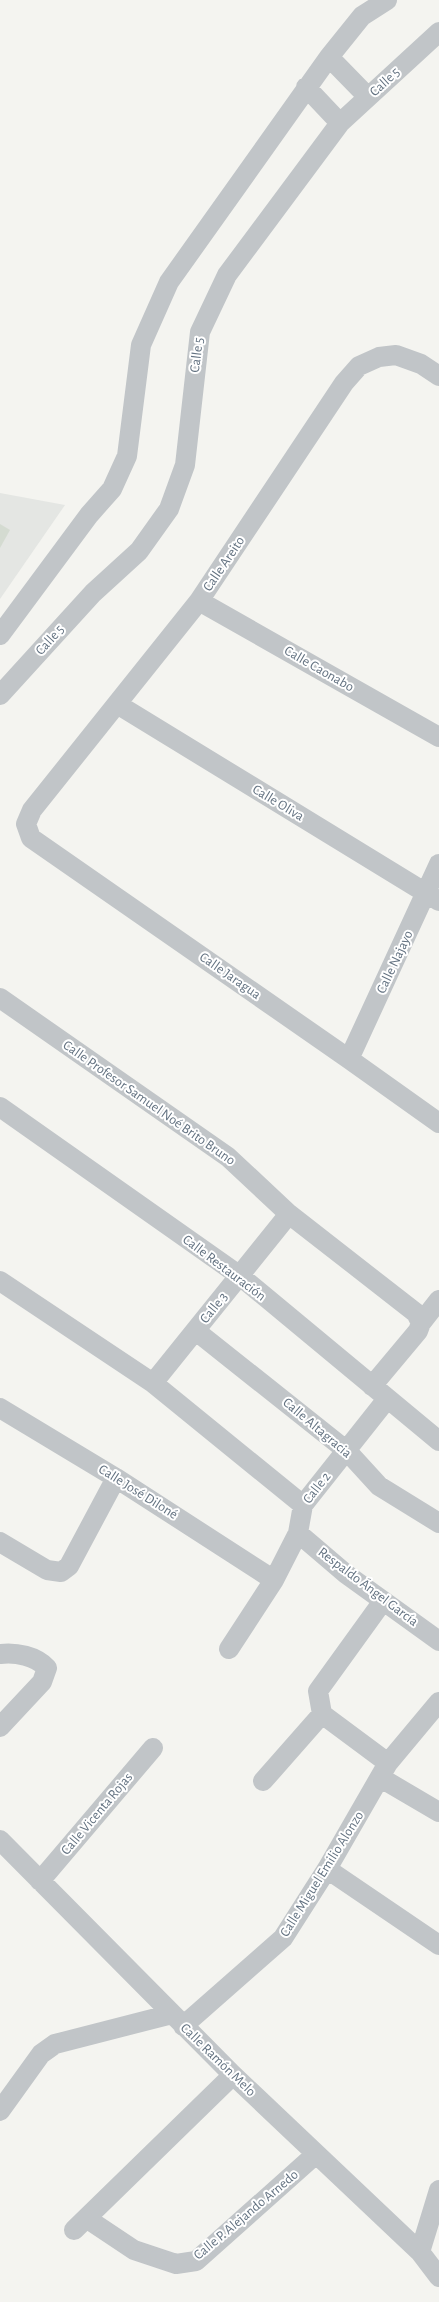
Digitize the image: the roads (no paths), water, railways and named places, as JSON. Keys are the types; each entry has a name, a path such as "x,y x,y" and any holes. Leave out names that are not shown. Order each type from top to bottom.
{"street":[{"path":"0,635 89,515 112,489 126,456 141,345 169,282 306,87 329,57 362,16 387,0"},
{"name":"Calle 5","path":"0,695 93,593 139,551 169,509 185,465 200,332 227,275 340,123 439,32"},
{"path":"329,57 368,97"},
{"path":"306,87 340,123"},
{"name":"Calle Areito","path":"26,824 32,810 199,601 344,383 359,366 379,357 396,355 421,364 439,376"},
{"name":"Calle Caonabo","path":"199,601 439,737"},
{"name":"Calle Oliva","path":"117,704 433,897"},
{"name":"Calle Jaragua","path":"26,824 31,838 349,1059 439,1124"},
{"name":"Calle Najayo","path":"349,1059 433,897 439,864"},
{"name":"Calle Profesor Samuel Noé Brito Bruno","path":"0,998 228,1157 290,1214 416,1314 421,1323"},
{"name":"Calle Restauración","path":"0,1107 240,1276 439,1441"},
{"name":"Calle 3","path":"153,1383 290,1214"},
{"path":"0,1282 153,1383 303,1505"},
{"name":"Calle 2","path":"229,1649 274,1580 298,1532 303,1505 347,1452 380,1392 418,1331 421,1323 439,1300"},
{"name":"Calle Altagracia","path":"196,1331 347,1452 379,1486 439,1523"},
{"name":"Calle José Diloné","path":"0,1408 116,1478 274,1580"},
{"path":"0,1542 47,1570 61,1572 69,1566 116,1478"},
{"name":"Respaldo Ángel García","path":"298,1532 346,1574 439,1641"},
{"path":"384,1601 318,1691 322,1714 385,1770 439,1812"},
{"path":"0,1654 10,1653 41,1661 48,1668 42,1682 0,1727"},
{"name":"Calle Miguel Emilio Alonzo","path":"0,2112 42,2054 55,2044 178,2020 283,1938 328,1869 385,1770 439,1702"},
{"path":"263,1781 322,1714"},
{"name":"Calle Vicenta Rojas","path":"40,1881 153,1748"},
{"name":"Calle Ramón Melo","path":"0,1840 233,2075 420,2252 439,2277"},
{"path":"328,1869 439,1945"},
{"name":"Calle P. Alejando Arnedo","path":"233,2075 80,2224 134,2250 176,2264 196,2261 316,2154"},
{"path":"420,2252 439,2190"}]}
